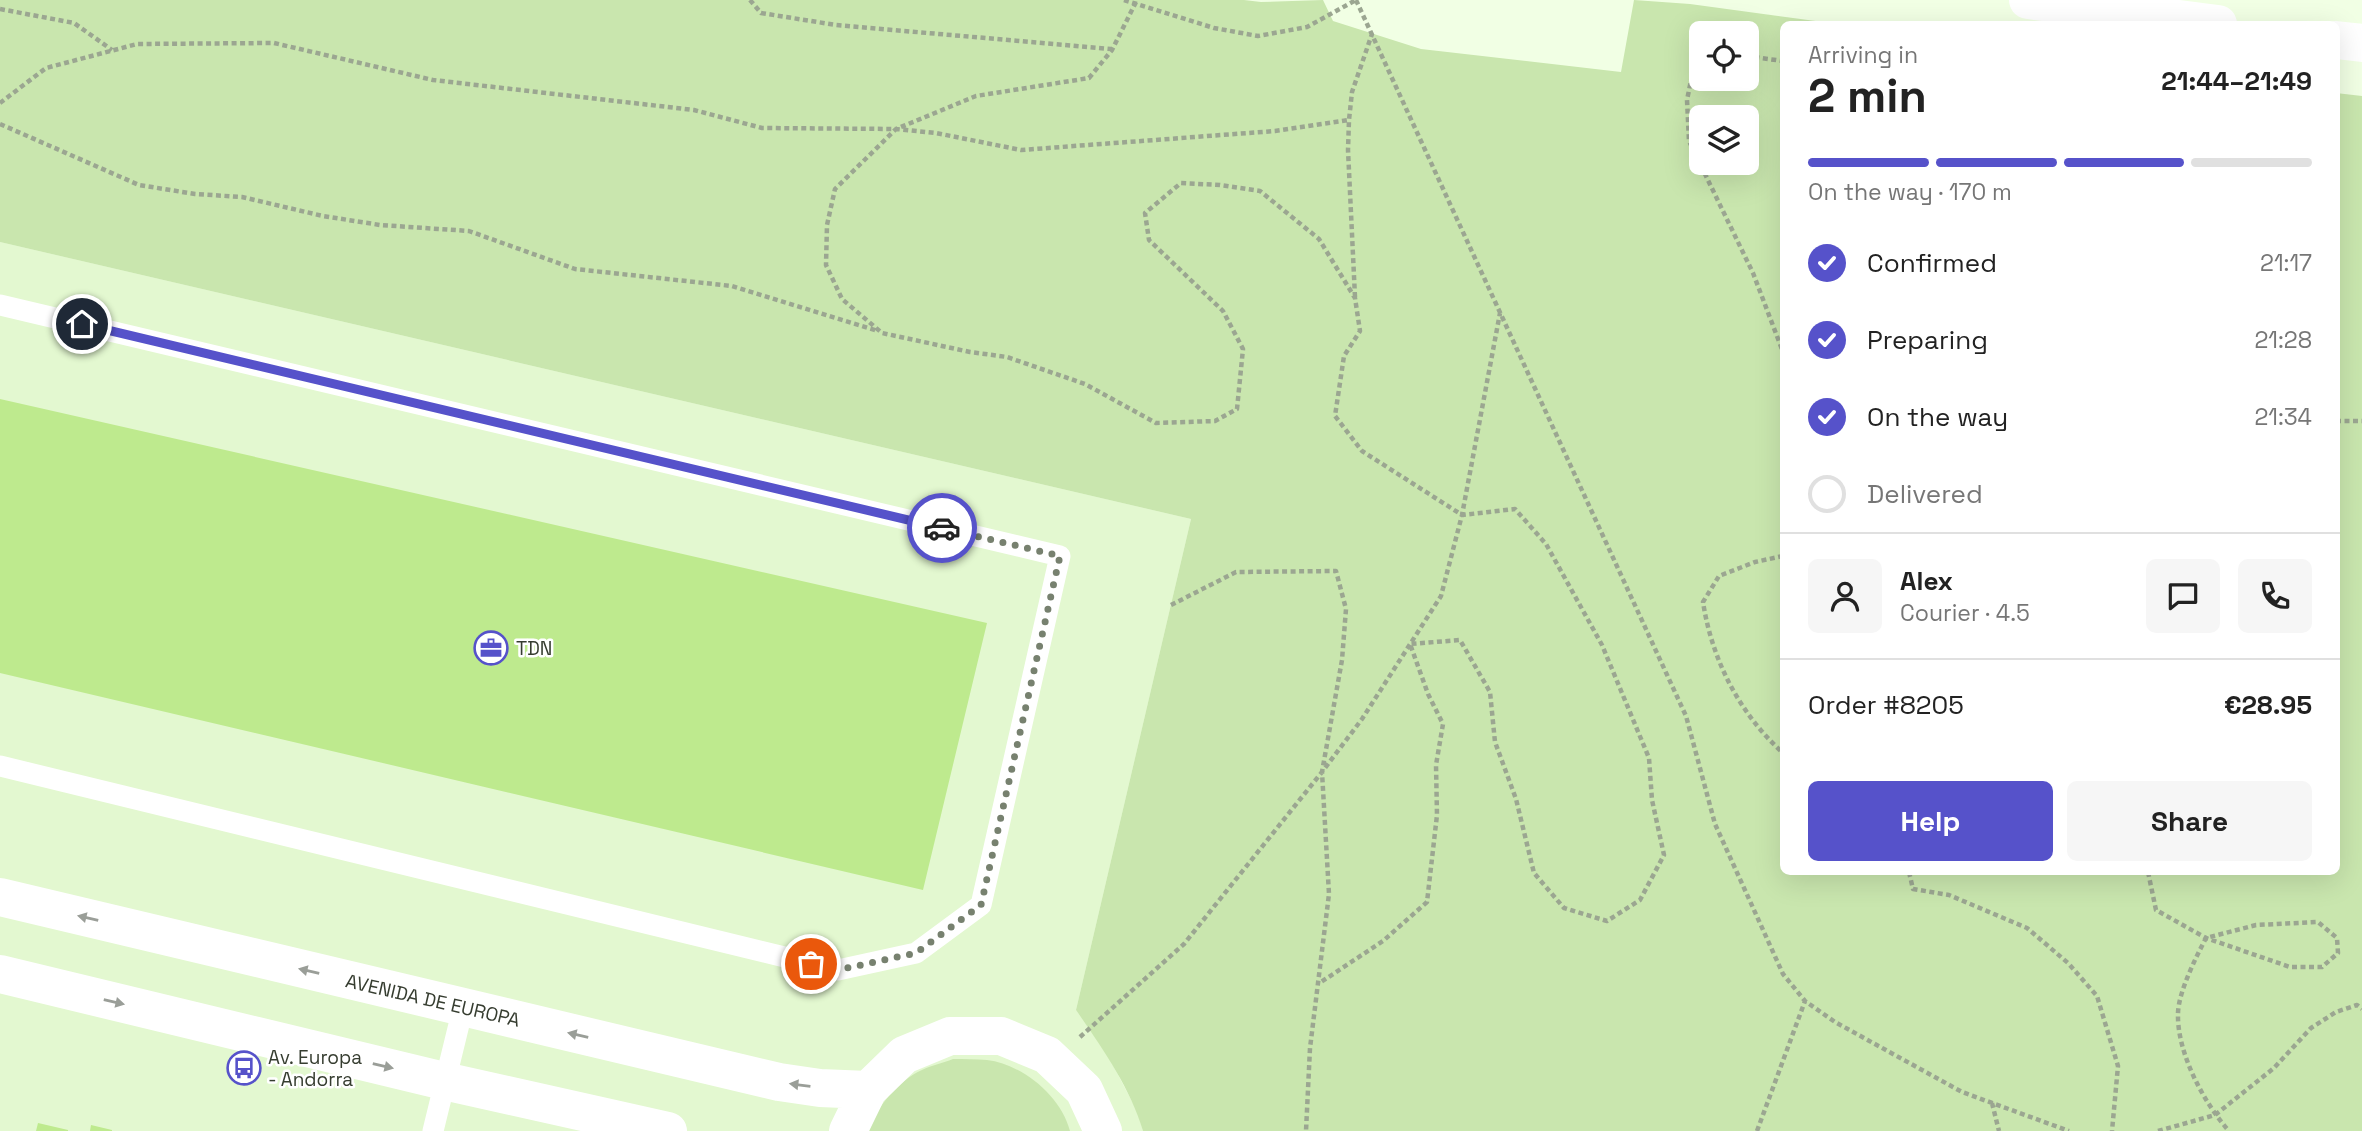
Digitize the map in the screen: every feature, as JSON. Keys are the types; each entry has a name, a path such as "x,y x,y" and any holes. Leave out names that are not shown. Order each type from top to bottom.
{"street":[{"path":"2028,0 2194,21"},
{"path":"2340,40 2362,43"},
{"name":"AVENIDA DE EUROPA","path":"0,897 779,1083 867,1090"},
{"path":"0,975 444,1081 668,1131"},
{"path":"848,1131 867,1090 904,1055 950,1037 1001,1036 1053,1060 1084,1090 1103,1131"}],"lane":[{"path":"0,305 1060,556 981,905 916,953 838,970 0,766"},
{"path":"433,1131 463,1008"}],"path":[{"path":"750,0 761,13 836,25 1112,50"},
{"path":"1124,0 1214,27 1258,36 1307,27 1356,0 1686,716 1715,824 1783,974 1805,1001 1835,1022 1962,1092 2069,1131"},
{"path":"882,333 842,299 826,265 827,225 835,189 896,129 976,96 1089,78 1112,50 1136,2"},
{"path":"0,9 74,23 113,50"},
{"path":"1372,33 1352,92 1349,120 1355,298 1360,331 1344,356 1335,416 1362,451 1462,515 1515,509 1546,544 1602,645 1649,758 1652,800 1664,855 1640,900 1607,921 1564,908 1534,873 1516,799 1495,742 1490,692 1460,640 1410,644"},
{"path":"0,103 46,68 137,44 274,43 433,80 694,110 761,128 896,129 1021,150 1275,131 1349,120"},
{"path":"1759,58 1780,61"},
{"path":"1689,90 1689,141 1747,261 1780,344"},
{"path":"0,124 139,185 243,198 323,216 380,225 469,231 575,269 732,286 882,333 970,352 1007,356 1085,384 1156,423 1214,421 1237,409 1243,349 1223,311 1149,240 1145,213 1181,183 1259,191 1319,239 1355,298"},
{"path":"1053,1060 1184,944 1362,719 1441,596 1462,515 1500,312"},
{"path":"2340,421 2362,421"},
{"path":"1780,557 1755,562 1719,576 1703,602 1707,631 1727,683 1780,750"},
{"path":"1171,605 1236,572 1336,570 1346,609 1342,660 1322,772 1329,894 1310,1048 1306,1131"},
{"path":"1318,984 1383,941 1427,902 1437,815 1436,765 1443,724 1428,694 1410,644"},
{"path":"1910,875 1913,889 1949,895 2027,928 2068,963 2097,996 2118,1066 2112,1131"},
{"path":"2149,875 2156,910 2206,938 2290,967 2322,967 2339,953 2337,938 2318,922 2256,925 2206,938 2192,965 2177,1013 2183,1054 2215,1115 2230,1131"},
{"path":"1757,1131 1805,1001"},
{"path":"2158,1131 2215,1115 2274,1068 2311,1028 2336,1012 2357,1005 2362,1009"},
{"path":"1992,1103 1999,1131"}],"shaded area":[{"path":"0,0 1323,0 1333,21 1421,49 1621,72 1634,0 1690,4 1816,21 1780,21 1780,875 2340,875 2340,93 2362,96 2362,1131 1143,1131 1123,1083 1076,1010 1191,519 0,242"},
{"path":"0,242 1191,519 1076,1010 1107,1054 1137,1111 1143,1131 0,1131"},
{"path":"953,1059 987,1060 1026,1075 1049,1094 1070,1131 869,1131 883,1104 905,1080 926,1068"}],"building":[{"name":"TDN","path":"0,399 987,623 923,890 0,673"},
{"path":"38,1123 68,1130 68,1131 36,1131"},
{"path":"91,1125 112,1130 112,1131 90,1131"}],"way so far":[{"path":"811,964 838,970 916,953 981,905 1060,556 942,528"}],"place":[{"name":"TDN","path":"491,648"},
{"name":"Av. Europa - Andorra","path":"244,1068"}],"route":[{"path":"82,324 942,528"}]}
